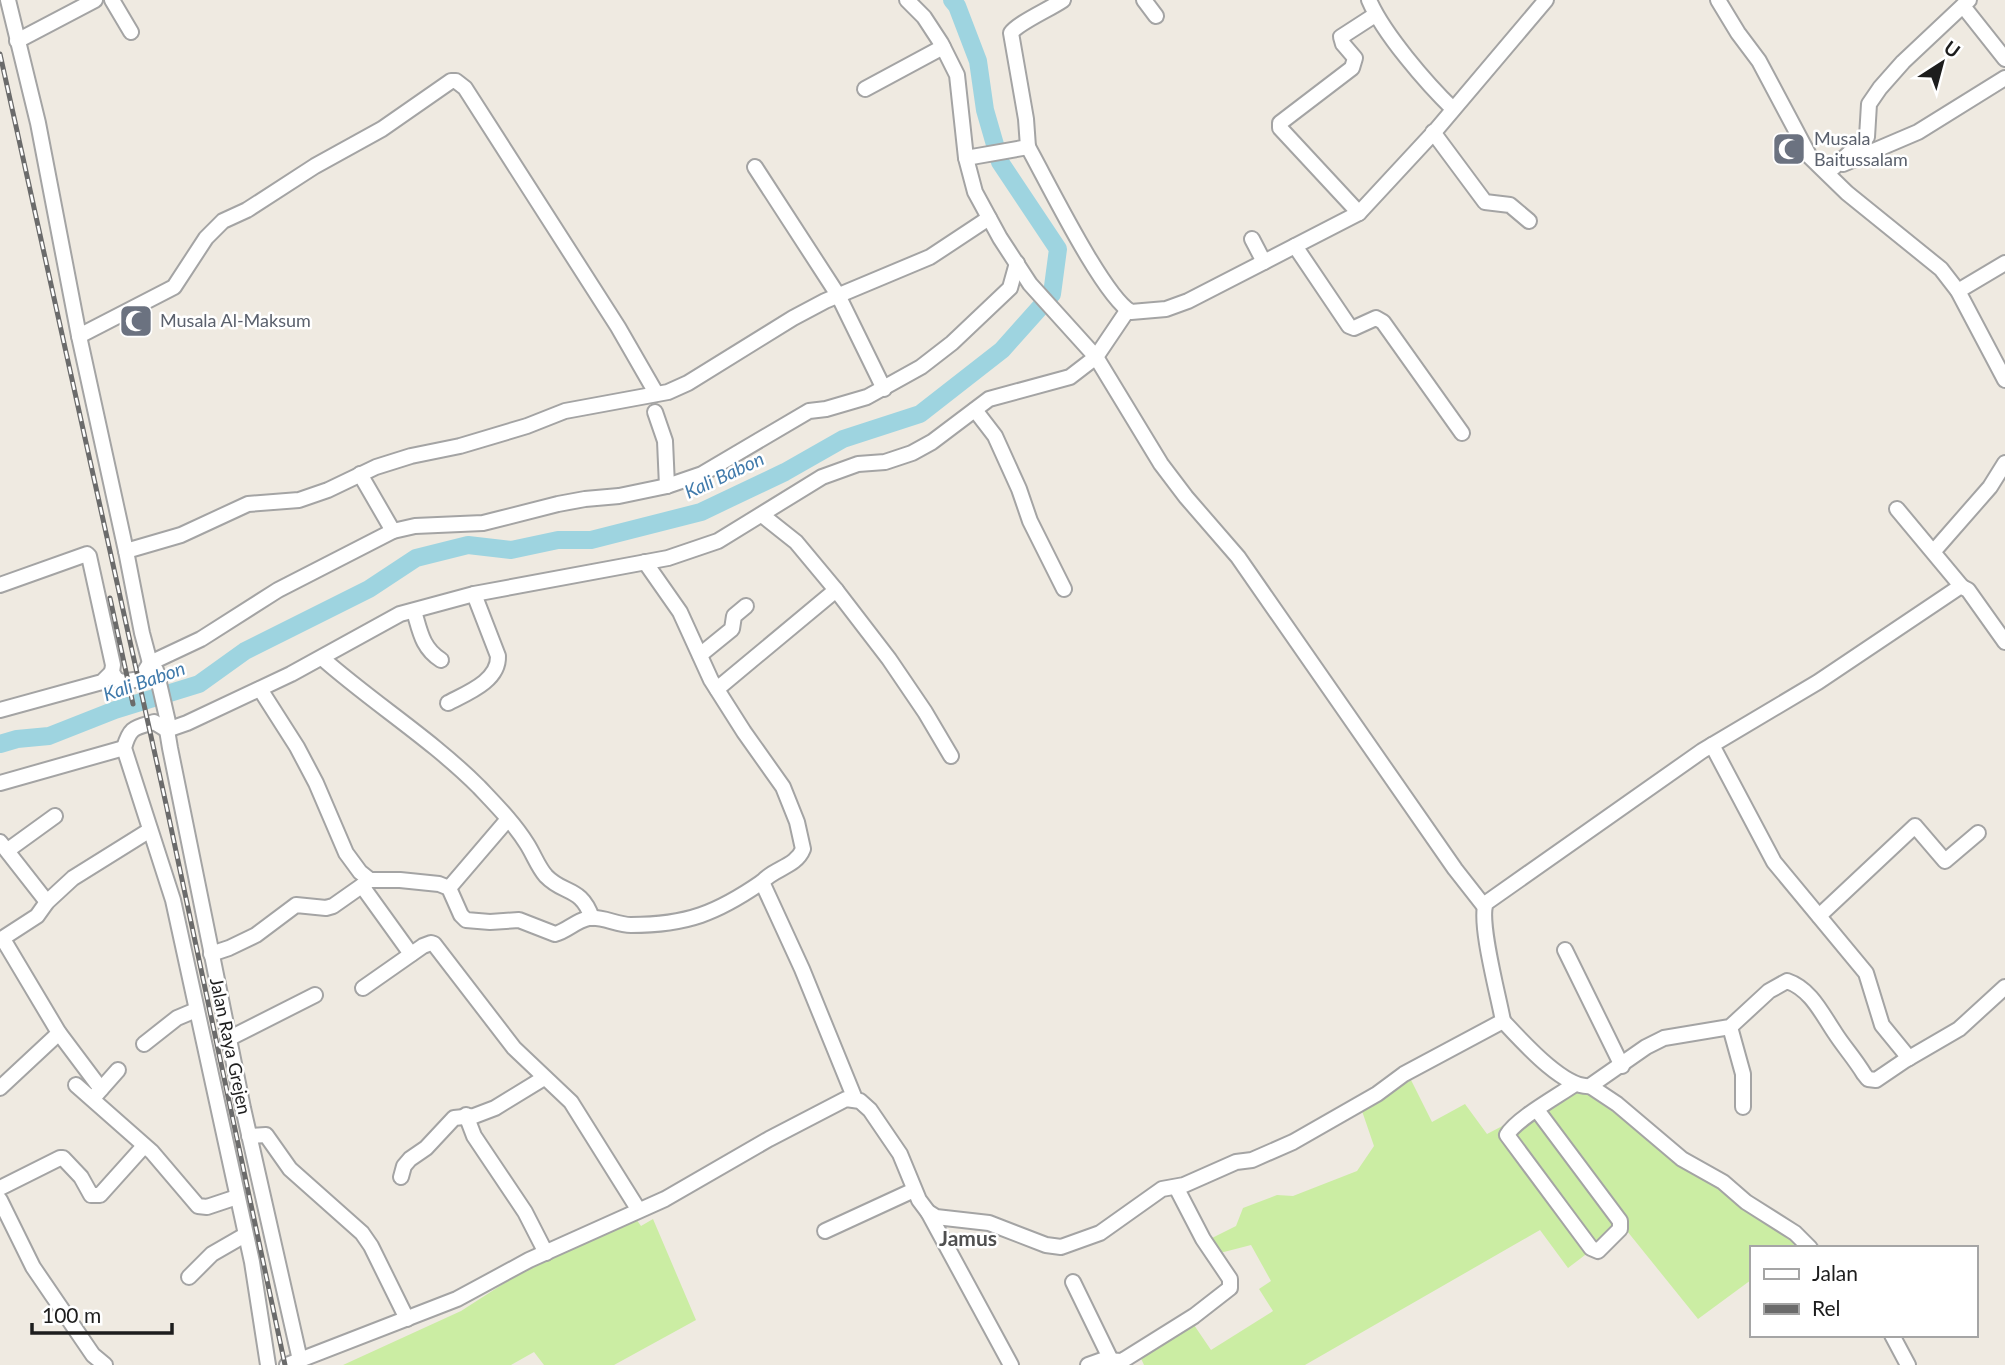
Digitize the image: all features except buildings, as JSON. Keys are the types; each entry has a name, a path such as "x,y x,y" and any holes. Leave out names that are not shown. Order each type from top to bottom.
{"street":[{"name":"Jalan Raya Grejen","path":"8,0 43,144 79,336 142,633 167,726 293,1362"},
{"path":"17,41 95,0"},
{"path":"112,0 131,32"},
{"path":"907,0 924,17 957,75 975,192 1030,284 1096,357 1161,464 1238,557 1483,906 1503,1021 1526,1045 1575,1084 1591,1086 1617,1104 1682,1159 1723,1182 1746,1202 1795,1233 1808,1246"},
{"path":"1063,0 1016,27 1011,33 1026,119 1025,148 1118,301 1127,311 1136,313 1167,309 1188,301 1359,213 1433,132 1546,0"},
{"path":"1144,0 1156,16"},
{"path":"1369,0 1375,15 1429,87 1453,109"},
{"path":"1718,0 1759,61 1810,157 1829,169 1847,193 1941,269 1958,291 2005,380"},
{"path":"1829,169 1867,137 1869,104 1880,88 1917,48 1966,3 2005,60"},
{"path":"1359,213 1280,128 1279,123 1352,68 1355,58 1341,42 1341,35 1375,15"},
{"path":"865,89 943,47"},
{"path":"1829,169 1918,132 2005,78"},
{"path":"79,336 174,287 206,238 223,221 247,210 316,166 382,129 451,81 465,88 618,327 656,393"},
{"path":"1433,132 1485,202 1510,205 1529,221"},
{"path":"971,158 1025,148"},
{"path":"755,167 838,295 884,389"},
{"path":"126,551 181,536 248,504 299,500 399,460 460,446 527,426 565,411 668,392 688,383 793,318 838,295 930,257 989,218"},
{"path":"1252,239 1264,262"},
{"path":"1295,246 1349,326 1354,328 1376,318 1383,322 1462,433"},
{"path":"112,672 116,679 122,682 140,679 153,666 278,590 393,531 423,525 483,523 558,504 667,486 702,474 809,411 867,397 921,368 993,307 1010,288 1017,263"},
{"path":"1958,291 2005,263"},
{"path":"268,1365 245,1235 173,900 124,748 128,734 135,727 154,722 167,726 187,723 322,659 400,614 474,594 645,562 696,550 718,541 822,477 858,464 885,462 912,453 989,399 1070,377 1096,357 1127,311"},
{"path":"975,410 995,436 1030,521 1064,589"},
{"path":"655,412 665,441 667,486"},
{"path":"1934,551 1990,487 2005,463"},
{"path":"359,474 393,531"},
{"path":"1897,509 1982,607 2005,642"},
{"path":"762,515 796,542 836,590 889,659 951,756"},
{"path":"0,585 84,554 89,556 113,665 112,672 102,682 0,710"},
{"path":"211,954 256,935 296,905 326,908 333,906 366,883 400,880 439,884 449,888 461,915 471,921 519,920 555,934 575,922 592,918 626,925 659,925 697,918 733,902 767,876 797,860 802,853 797,822 783,787 717,689 680,612 645,562"},
{"path":"1483,906 1712,745 1818,682 1962,587"},
{"path":"717,689 836,590"},
{"path":"448,703 488,678 498,663 498,656 474,594"},
{"path":"700,655 732,629 734,616 746,606"},
{"path":"414,611 429,652 441,660"},
{"path":"322,659 359,691 442,753 478,786 526,842 550,880 583,899 592,918"},
{"path":"260,689 298,747 346,853 411,954"},
{"path":"1712,745 1774,862 1866,973 1882,1025 1909,1058"},
{"path":"0,783 124,748"},
{"path":"47,902 4,846 55,816"},
{"path":"449,888 508,819"},
{"path":"1819,916 1915,826 1945,861 1978,834"},
{"path":"149,830 73,878 47,902 37,916 1,939 97,1094 198,1206 207,1207 237,1197"},
{"path":"762,882 855,1099 870,1110 900,1154 914,1190 1011,1365"},
{"path":"363,988 427,944 434,944 514,1048 571,1102 638,1209"},
{"path":"1565,950 1622,1066"},
{"path":"1591,1086 1646,1047 1664,1038 1730,1027 1769,991 1787,981 1808,996 1822,1011 1868,1079 1877,1080 1959,1029 2005,987"},
{"path":"228,1039 315,995"},
{"path":"144,1044 177,1018 196,1010"},
{"path":"928,1212 936,1217 989,1223 1046,1245 1061,1247 1100,1233 1162,1189 1214,1174 1236,1162 1252,1160 1293,1143 1377,1094 1404,1074 1503,1021"},
{"path":"1730,1027 1743,1074 1743,1107"},
{"path":"0,1088 60,1033"},
{"path":"97,1094 118,1070"},
{"path":"401,1177 404,1166 426,1148 454,1118 474,1116 495,1108 544,1078"},
{"path":"1537,1110 1620,1221 1620,1229 1598,1251 1591,1248 1507,1138 1510,1129 1537,1110 1575,1084"},
{"path":"76,1085 97,1094"},
{"path":"293,1362 457,1299 546,1252 665,1199 846,1099 855,1099"},
{"path":"466,1115 474,1136 531,1223 546,1252"},
{"path":"249,1136 266,1135 290,1169 362,1233 371,1245 407,1319"},
{"path":"0,1188 63,1158 81,1177 91,1195 100,1195 144,1146"},
{"path":"1088,1365 1102,1360 1122,1361 1194,1316 1232,1285 1203,1239 1176,1187"},
{"path":"825,1231 914,1190"},
{"path":"0,1200 33,1267 93,1355 105,1365"},
{"path":"189,1277 212,1254 245,1235"},
{"path":"1073,1282 1111,1360"},
{"path":"1893,1337 1908,1365"}],"green space":[{"path":"1411,1080 1432,1122 1465,1104 1487,1134 1577,1087 1798,1241 1792,1246 1750,1246 1750,1281 1698,1319 1623,1226 1568,1268 1540,1230 1305,1365 1144,1365 1138,1352 1192,1322 1211,1350 1273,1311 1259,1289 1271,1281 1251,1245 1220,1253 1212,1238 1236,1226 1243,1208 1277,1195 1293,1196 1357,1171 1374,1146 1362,1111"},
{"path":"634,1216 641,1226 653,1219 696,1320 614,1365 544,1365 534,1352 511,1365 343,1365 461,1311 523,1271"}],"waterway":[{"name":"Kali Babon","path":"0,744 17,739 49,736 115,710 199,684 245,651 369,589 416,558 468,545 511,550 558,540 591,540 701,512 785,472 843,439 920,414 1002,350 1052,294 1058,249 1000,162 985,110 978,61 957,6 952,0"}],"railway":[{"path":"0,54 166,804 285,1365"},
{"path":"110,598 133,704"}],"place":[{"name":"Musala Baitussalam","path":"1789,149"},
{"name":"Musala Al-Maksum","path":"136,321"}],"district":[{"name":"Jamus","path":"968,1239"}]}
